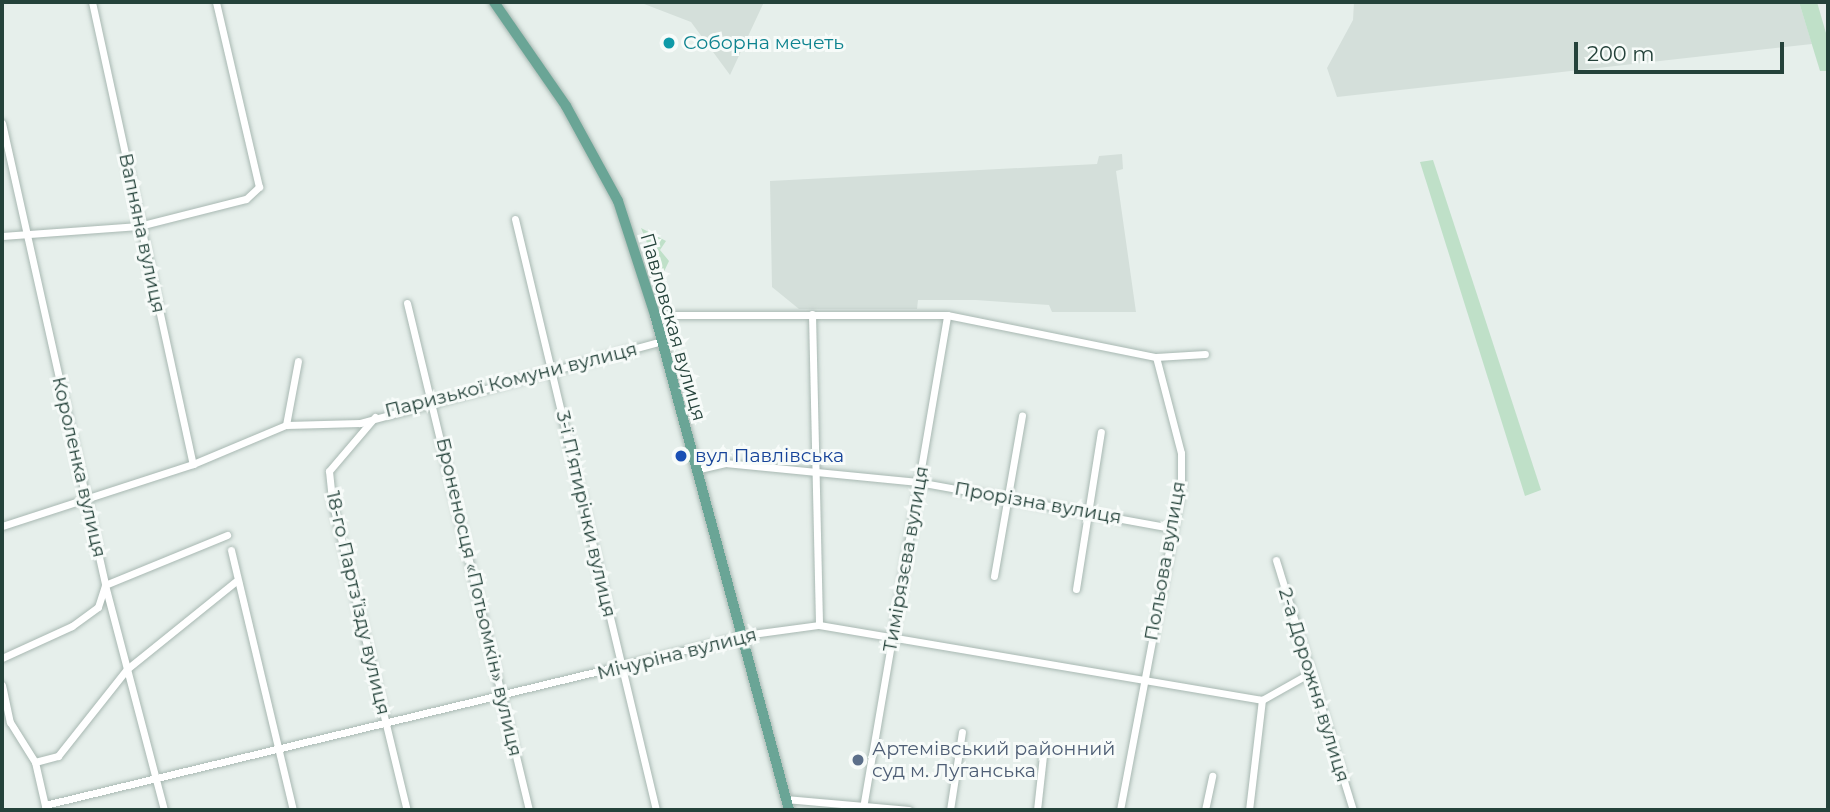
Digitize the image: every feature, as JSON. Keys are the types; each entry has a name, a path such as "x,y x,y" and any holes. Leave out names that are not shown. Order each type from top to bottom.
{"main road":[{"name":"Павловская вулиця","path":"494,2 610,183 655,315 739,637 787,804"}],"street":[{"name":"Вапняна вулиця","path":"92,2 193,464"},
{"path":"2,236 139,226 246,199 259,187 258,167 216,2"},
{"name":"Короленка вулиця","path":"2,123 105,585 164,810"},
{"name":"3-ї П’ятирічки вулиця","path":"515,219 656,810"},
{"name":"Броненосця «Потьомкін» вулиця","path":"407,303 434,398 501,699 529,810"},
{"path":"812,314 812,473 819,625"},
{"path":"655,315 947,316 1156,357 1205,354"},
{"name":"Тимірязєва вулиця","path":"864,802 947,316"},
{"name":"Паризької Комуни вулиця","path":"2,526 193,464 286,425 360,423 379,413 434,398 662,341"},
{"name":"Польова вулиця","path":"1120,810 1172,528 1181,453 1156,357"},
{"path":"286,425 298,361"},
{"name":"18-го Партз’їзду вулиця","path":"379,413 330,471 407,810"},
{"path":"994,576 1022,415"},
{"path":"1076,589 1101,432"},
{"name":"Прорізна вулиця","path":"695,470 725,463 918,482 1087,510 1172,528"},
{"path":"2,658 72,626 98,607 105,585 227,535"},
{"path":"231,550 235,582 293,810"},
{"name":"2-а Дорожня вулиця","path":"1276,560 1353,810"},
{"path":"35,762 68,747 127,669 235,582"},
{"name":"Мічуріна вулиця","path":"46,808 156,777 501,699 739,637 819,625 892,642 1262,700"},
{"path":"1249,810 1262,700 1310,673"},
{"path":"2,685 4,710 35,762 46,808"},
{"path":"950,810 962,732"},
{"path":"1037,810 1044,747"},
{"path":"1205,810 1212,776"},
{"path":"787,804 864,802 909,810"}],"shaded area":[{"path":"639,2 764,2 730,75 691,22"},
{"path":"1354,2 1799,2 1812,44 1337,97 1327,68 1353,20"},
{"path":"1122,154 1123,169 1116,171 1136,312 1052,312 1049,305 976,300 918,300 917,309 799,309 772,287 770,181 1097,164 1099,156"}],"green space":[{"path":"1799,2 1817,2 1828,40 1828,71 1820,71"},
{"path":"1433,160 1541,490 1525,496 1420,162"},
{"path":"641,228 666,241 660,250 669,261 661,278"}],"place":[{"name":"Соборна мечеть","path":"669,43"},
{"name":"вул Павлівська","path":"681,456"},
{"name":"Артемівський районний суд м. Луганська","path":"858,760"}]}
